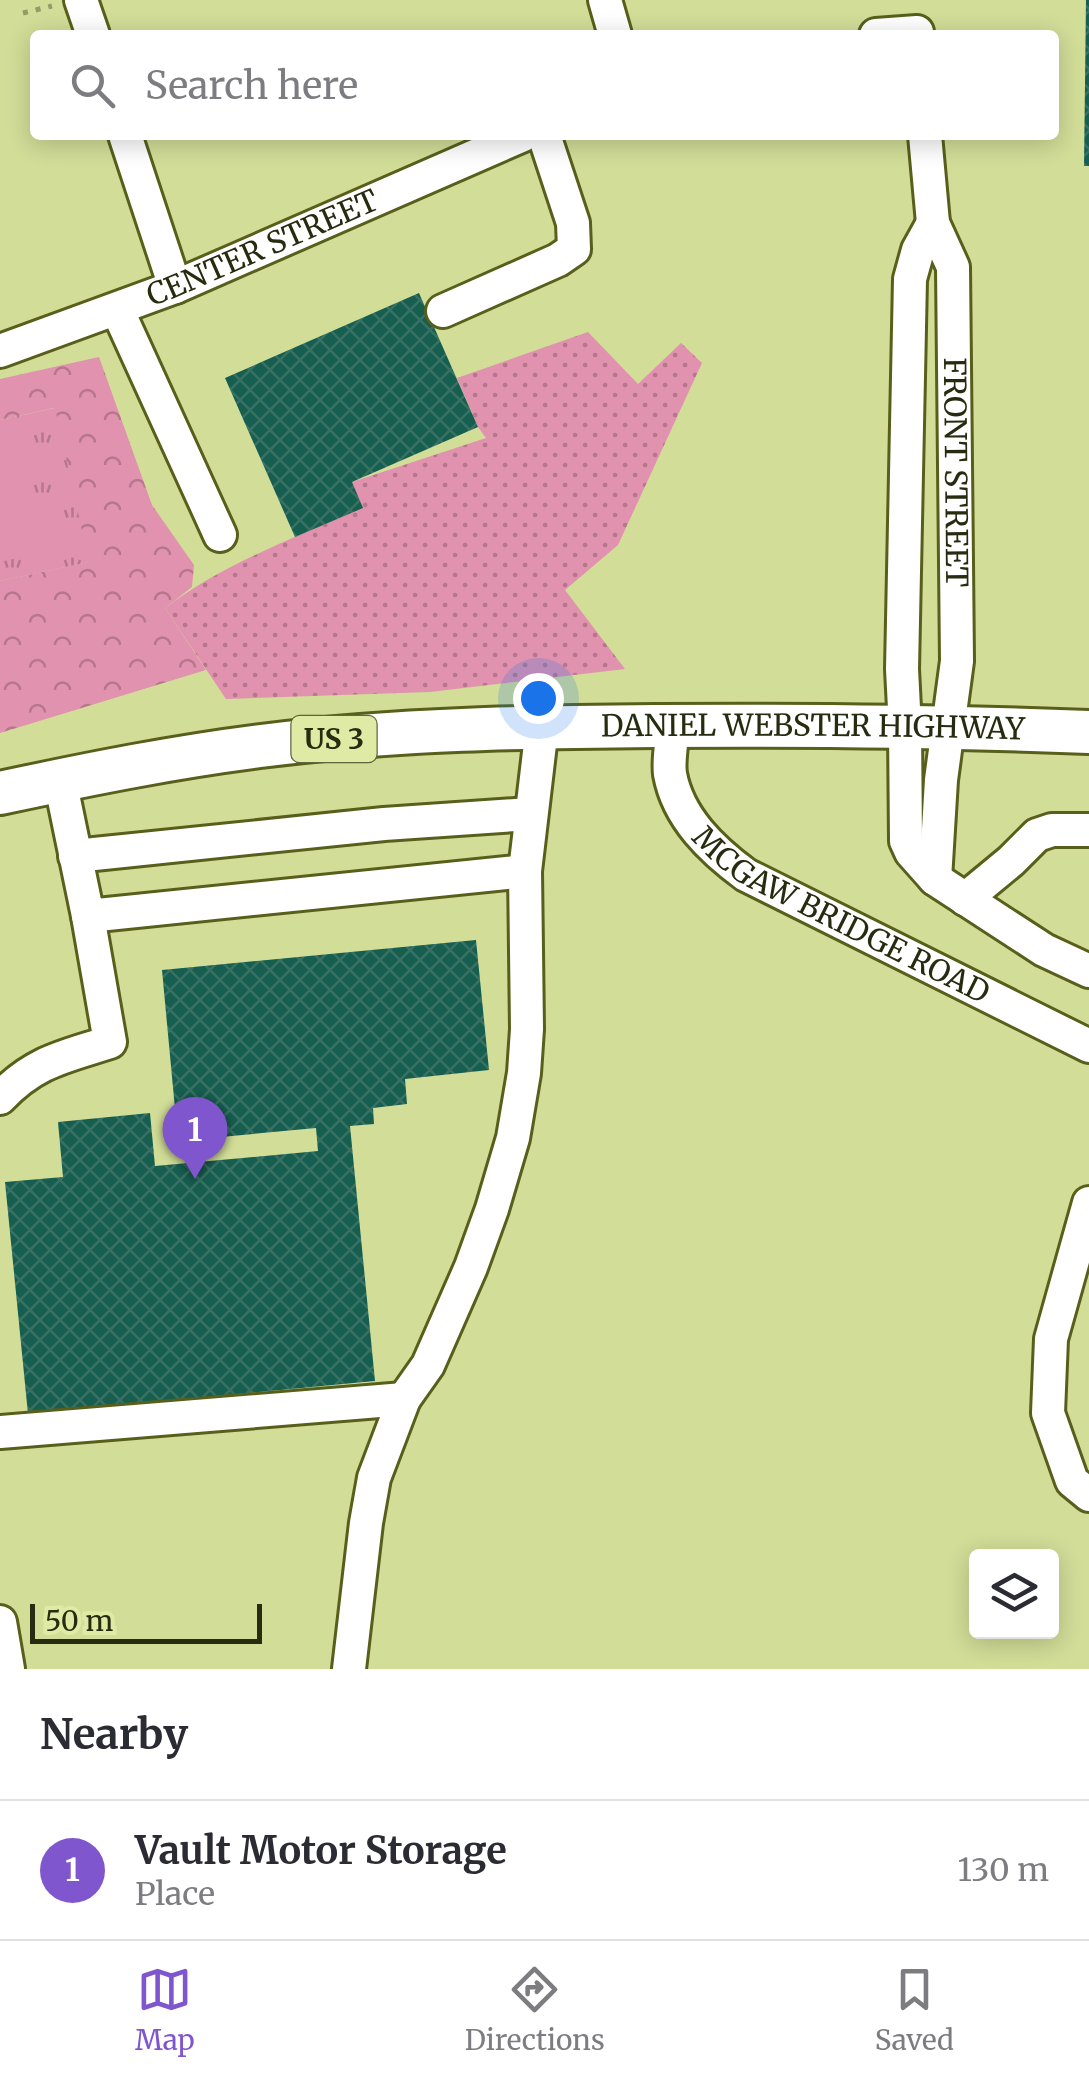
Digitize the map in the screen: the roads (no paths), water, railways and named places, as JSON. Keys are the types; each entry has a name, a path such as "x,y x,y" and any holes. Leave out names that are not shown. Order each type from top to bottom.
{"main road":[{"name":"DANIEL WEBSTER HIGHWAY","path":"0,793 164,760 382,734 673,726 1089,732"}],"street":[{"path":"605,0 614,30"},
{"path":"68,3 89,30"},
{"path":"891,30 915,22"},
{"path":"127,140 175,287"},
{"name":"CENTER STREET","path":"0,350 175,287 512,140"},
{"path":"443,311 574,250 573,223 546,140"},
{"name":"FRONT STREET","path":"925,140 933,223 953,267 958,661 940,780 935,880"},
{"name":"FRONT STREET","path":"933,223 918,250 910,278 902,670 906,841 935,880"},
{"path":"117,308 220,535"},
{"name":"MCGAW BRIDGE ROAD","path":"673,726 670,772 678,801 718,854 746,875 1089,1046"},
{"path":"349,1669 374,1478 404,1399 428,1365 472,1266 512,1138 524,1073 525,871 542,727"},
{"path":"0,1098 19,1078 42,1064 110,1042 60,780"},
{"path":"75,856 384,824 530,814"},
{"path":"965,900 1036,835 1052,830 1089,830"},
{"path":"88,916 525,871"},
{"path":"935,880 1044,950 1089,971"},
{"path":"1089,1203 1050,1339 1048,1412 1072,1481 1089,1494"},
{"path":"0,1432 404,1399"},
{"path":"0,1622 8,1669"}],"place":[{"name":"Vault Motor Storage","path":"195,1179"}]}
